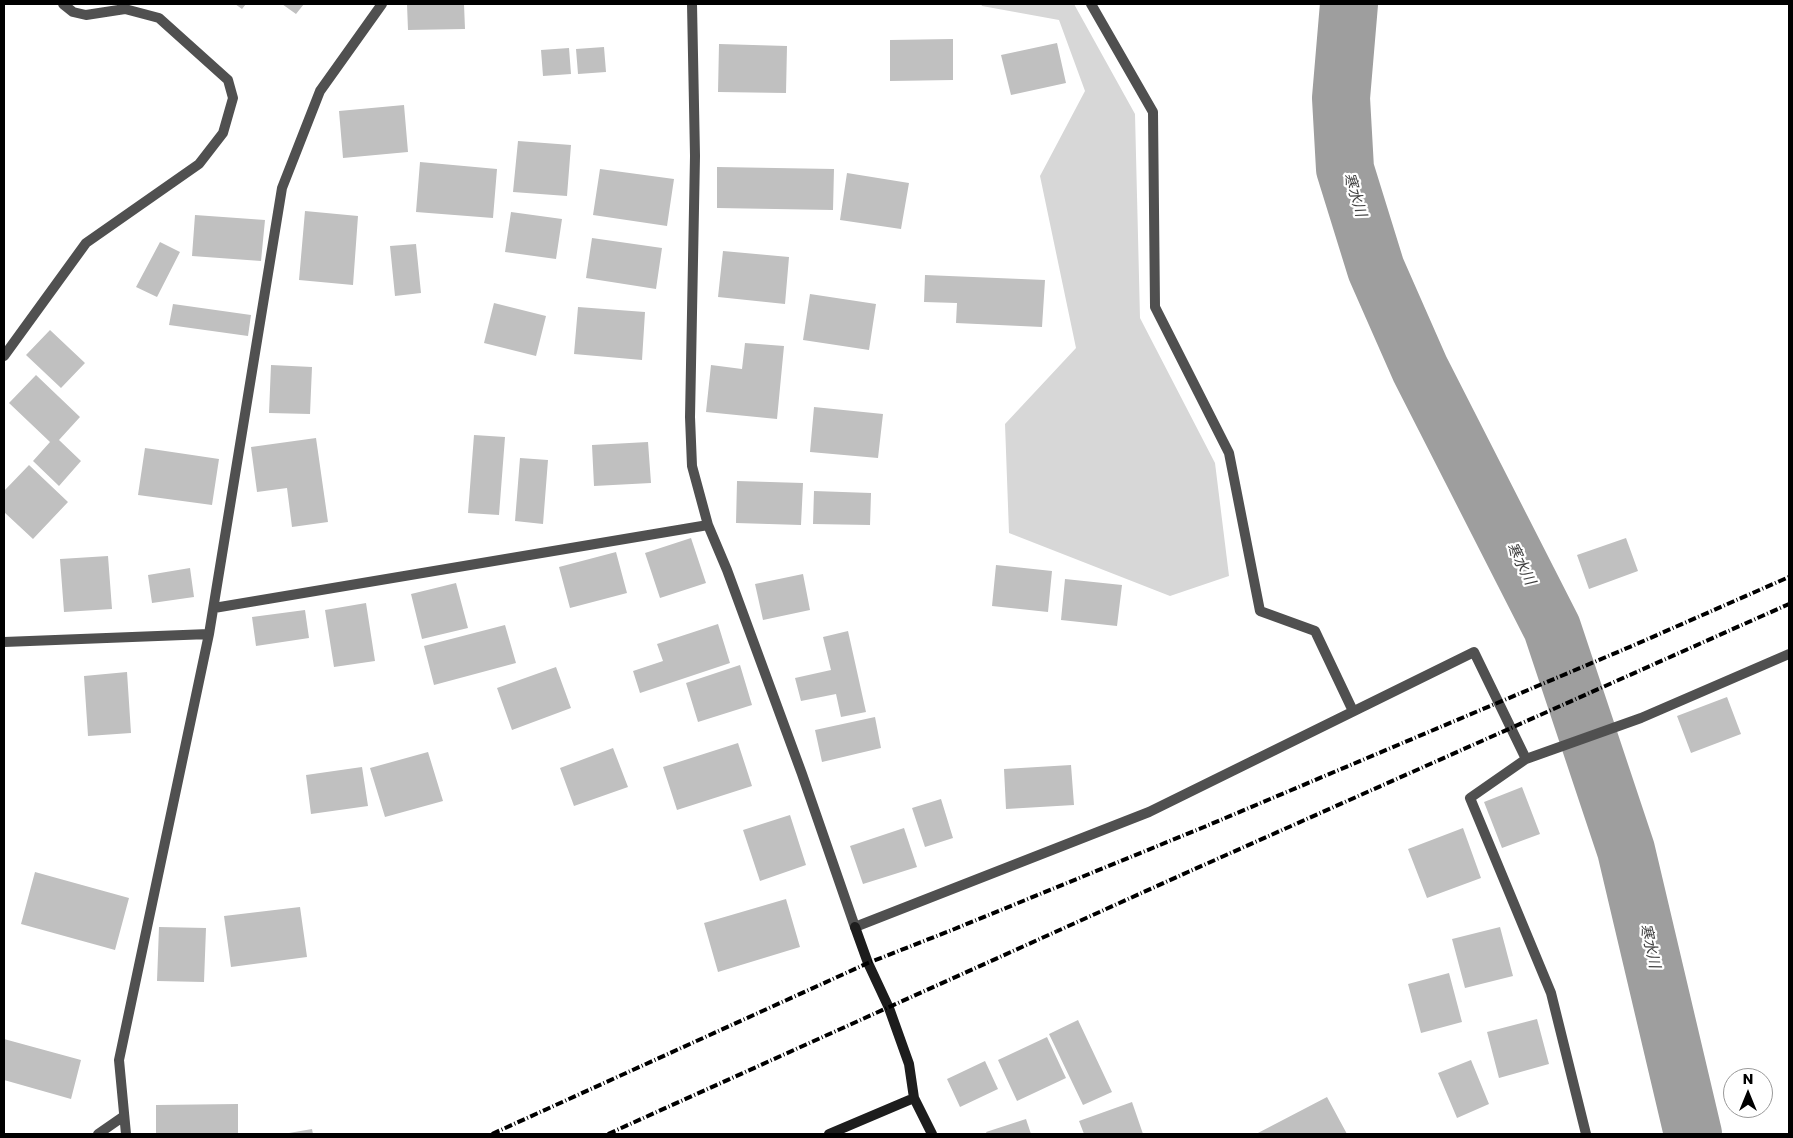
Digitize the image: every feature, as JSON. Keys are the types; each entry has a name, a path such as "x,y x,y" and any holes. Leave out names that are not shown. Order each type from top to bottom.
{"street":[{"path":"4,356 86,243 199,164 222,133 233,98 228,80 159,18 125,9 86,15 73,12 64,4"},
{"path":"126,1134 119,1060 214,608 282,188 320,91 382,4"},
{"path":"692,4 695,156 690,417 692,466 708,525 730,579 868,962 889,1008 909,1064 914,1098 932,1134"},
{"path":"1090,4 1153,112 1155,307 1229,454 1260,611 1315,631 1353,712"},
{"path":"214,608 708,525"},
{"path":"4,642 209,634"},
{"path":"855,927 1149,812 1474,652 1526,760"},
{"path":"1586,1134 1551,993 1470,798 1526,760 1642,718 1789,654"},
{"path":"829,1134 914,1098"},
{"path":"98,1134 124,1116"}],"shaded area":[{"path":"981,4 1074,4 1135,114 1140,318 1215,463 1229,576 1170,596 1009,533 1005,424 1076,348 1040,176 1085,91 1059,20 982,6"}],"building":[{"path":"235,4 246,4 242,9"},
{"path":"282,4 304,4 296,14"},
{"path":"407,4 464,4 465,29 408,30"},
{"path":"953,39 953,80 890,81 890,40"},
{"path":"1057,43 1066,83 1011,95 1001,55"},
{"path":"719,44 787,46 786,93 718,92"},
{"path":"604,47 606,72 578,74 576,49"},
{"path":"569,48 571,74 543,76 541,50"},
{"path":"404,105 408,152 343,158 339,111"},
{"path":"518,141 571,145 567,196 513,192"},
{"path":"420,162 497,169 493,218 416,212"},
{"path":"717,167 834,169 833,210 717,208"},
{"path":"600,169 674,179 667,226 593,215"},
{"path":"847,173 909,183 901,229 840,220"},
{"path":"305,211 358,216 353,285 299,280"},
{"path":"511,212 562,219 556,259 505,252"},
{"path":"195,215 265,220 261,261 192,256"},
{"path":"592,238 662,248 656,289 586,278"},
{"path":"160,242 180,252 157,297 136,287"},
{"path":"416,244 421,293 395,296 390,246"},
{"path":"723,251 789,257 785,304 718,297"},
{"path":"925,275 1045,280 1042,327 956,323 957,303 924,302"},
{"path":"810,294 876,304 869,350 803,340"},
{"path":"494,303 546,316 536,356 484,343"},
{"path":"173,304 251,315 248,336 169,325"},
{"path":"578,307 645,312 642,360 574,354"},
{"path":"50,330 85,363 61,388 26,355"},
{"path":"745,343 784,346 777,419 706,412 711,365 742,369"},
{"path":"271,365 312,367 310,414 269,413"},
{"path":"36,375 80,417 59,440 81,461 59,486 33,461 50,442 9,403"},
{"path":"814,407 883,414 878,458 810,452"},
{"path":"474,435 505,437 499,515 468,513"},
{"path":"316,438 328,522 292,527 287,488 257,492 251,447"},
{"path":"648,442 651,483 594,486 592,445"},
{"path":"145,448 219,459 212,505 138,495"},
{"path":"520,458 548,460 543,524 515,521"},
{"path":"29,465 68,502 33,539 4,512 4,491"},
{"path":"737,481 803,483 801,525 736,523"},
{"path":"814,491 871,493 870,525 813,524"},
{"path":"691,538 706,583 660,598 645,553"},
{"path":"1626,538 1638,571 1589,589 1577,555"},
{"path":"616,552 627,593 570,608 559,567"},
{"path":"108,556 112,609 64,612 60,559"},
{"path":"996,565 1052,571 1048,612 992,606"},
{"path":"190,568 194,597 152,603 148,575"},
{"path":"803,574 810,610 763,620 755,584"},
{"path":"1065,579 1122,585 1117,626 1061,620"},
{"path":"456,583 468,628 422,639 411,594"},
{"path":"366,603 375,661 334,667 325,610"},
{"path":"305,610 309,638 256,646 252,617"},
{"path":"718,624 730,663 640,693 633,671 663,661 657,644"},
{"path":"505,625 516,663 434,685 424,646"},
{"path":"848,631 866,712 841,717 836,694 801,701 795,678 831,670 823,637"},
{"path":"740,665 752,705 698,722 686,683"},
{"path":"556,667 571,708 512,730 497,688"},
{"path":"127,672 131,733 88,736 84,676"},
{"path":"1727,697 1741,734 1691,753 1677,716"},
{"path":"875,717 881,748 822,762 815,730"},
{"path":"738,743 752,786 677,810 663,767"},
{"path":"613,748 628,787 574,806 560,768"},
{"path":"428,752 443,801 385,817 370,768"},
{"path":"1071,765 1074,805 1006,809 1004,769"},
{"path":"362,767 368,806 311,814 306,775"},
{"path":"1522,787 1540,834 1502,848 1484,802"},
{"path":"941,799 953,838 925,847 912,808"},
{"path":"790,815 806,865 760,881 743,830"},
{"path":"904,828 917,867 863,884 850,846"},
{"path":"1463,828 1481,878 1427,898 1408,849"},
{"path":"35,872 129,898 115,950 21,924"},
{"path":"786,899 800,947 718,972 704,923"},
{"path":"300,907 307,957 231,967 224,916"},
{"path":"159,927 206,928 204,982 157,981"},
{"path":"1500,927 1513,976 1465,988 1452,939"},
{"path":"1449,973 1462,1022 1421,1033 1408,984"},
{"path":"1537,1019 1549,1064 1499,1078 1487,1032"},
{"path":"1078,1020 1112,1092 1083,1105 1049,1034"},
{"path":"1047,1037 1066,1078 1017,1101 998,1060"},
{"path":"4,1039 81,1060 71,1099 4,1080"},
{"path":"1471,1060 1489,1104 1457,1118 1438,1073"},
{"path":"985,1061 998,1089 960,1107 947,1079"},
{"path":"1327,1097 1347,1134 1256,1134"},
{"path":"1132,1102 1143,1134 1084,1134 1079,1121"},
{"path":"238,1104 238,1134 156,1134 156,1105"},
{"path":"1026,1119 1031,1134 987,1134 986,1132"},
{"path":"312,1129 313,1134 289,1134 289,1133"}],"waterway":[{"name":"寒水川","path":"1349,4 1341,98 1345,169 1376,269 1420,369 1552,628 1626,850 1693,1134"}],"railway":[{"path":"492,1134 868,963 1204,827 1632,646 1789,577"},
{"path":"608,1134 1188,872 1789,604"}]}
